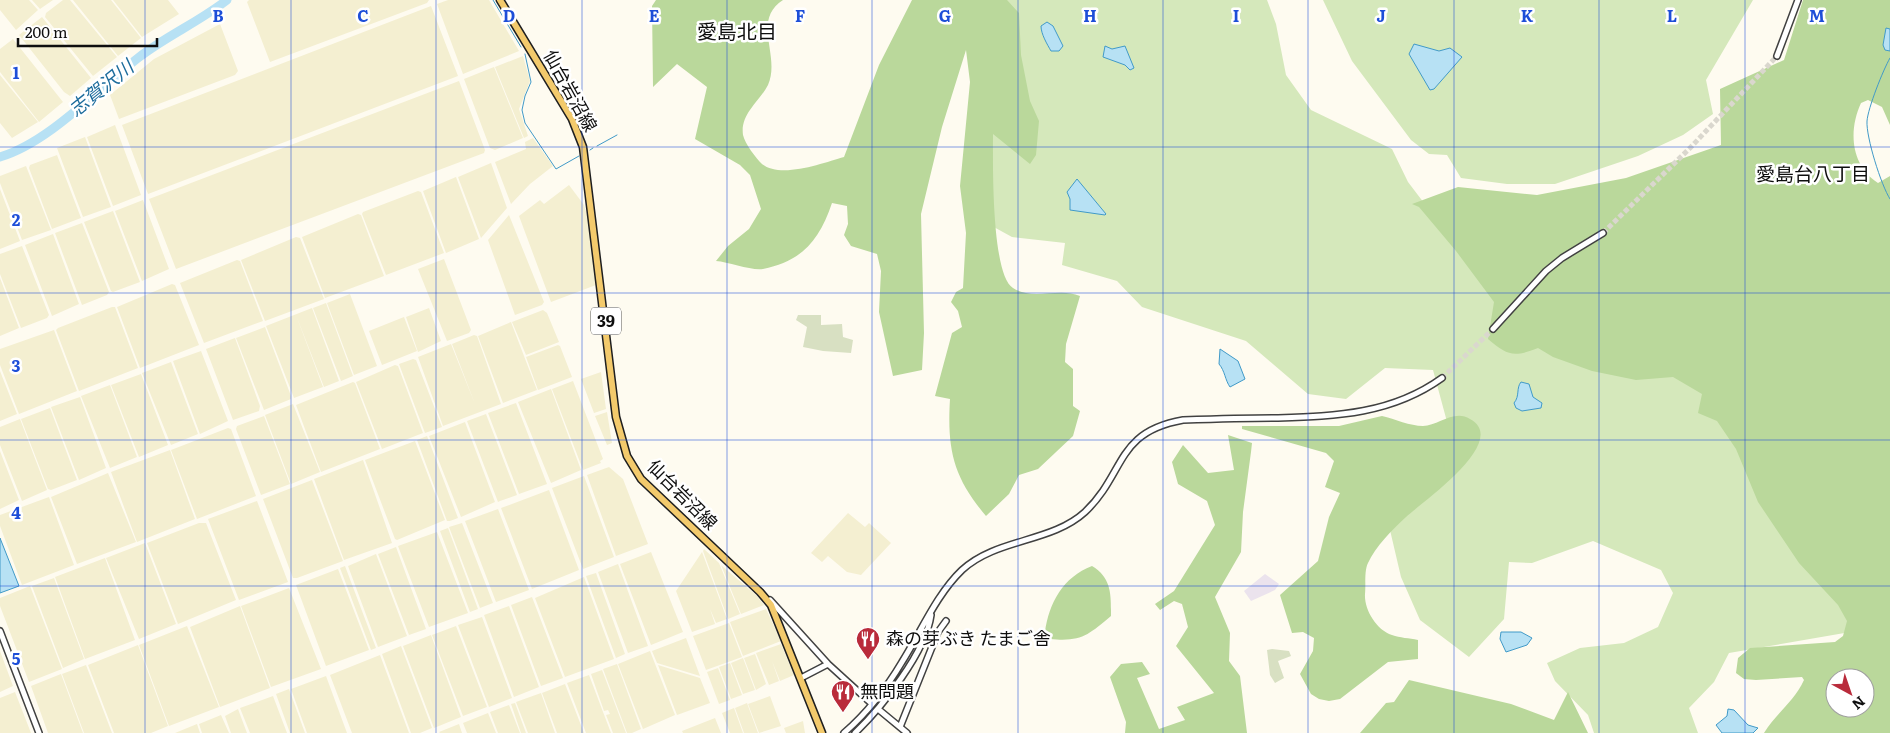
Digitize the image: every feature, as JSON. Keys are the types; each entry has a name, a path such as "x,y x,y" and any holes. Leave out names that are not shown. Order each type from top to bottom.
{"main road":[{"name":"仙台岩沼線","path":"500,0 572,119 583,146 616,418 627,456 641,479 760,592 776,617 822,733"}],"street":[{"path":"1777,56 1798,0"},
{"path":"1493,329 1546,271 1562,258 1603,233"},
{"path":"844,733 872,704 901,664 953,580 978,558 996,549 1063,526 1080,516 1095,500 1132,444 1154,427 1183,420 1323,417 1359,413 1414,396 1442,378"},
{"path":"760,592 776,606 828,664 872,704"},
{"path":"855,733 878,709 912,659 930,623 932,612"},
{"path":"900,727 938,632 946,621"},
{"path":"0,630 39,733"},
{"path":"801,678 828,664"},
{"path":"878,709 907,733"}],"shaded area":[{"path":"0,0 29,0 38,10 16,30 0,10"},
{"path":"32,0 53,0 40,9"},
{"path":"63,0 70,0 117,57 93,76 45,17 46,13"},
{"path":"73,0 111,0 141,38 118,56"},
{"path":"113,0 168,0 179,14 142,37"},
{"path":"249,0 429,0 427,3 270,62 247,2"},
{"path":"448,0 489,0 519,51 463,74 437,4"},
{"path":"431,6 458,76 148,194 122,125"},
{"path":"42,17 91,78 70,96 64,92 19,35"},
{"path":"220,24 238,71 235,75 119,119 110,95 154,59"},
{"path":"13,39 63,102 39,122 0,72 0,49"},
{"path":"523,56 530,81 519,109 528,136 524,138 495,67"},
{"path":"494,67 523,138 495,150 490,148 464,79"},
{"path":"0,75 38,122 12,138 0,123"},
{"path":"459,81 485,150 484,153 176,269 149,199"},
{"path":"115,125 141,195 113,206 87,137"},
{"path":"85,137 111,207 83,217 57,148"},
{"path":"533,138 553,166 530,184 511,204 495,162 526,149 525,142"},
{"path":"57,155 81,218 52,229 29,168 30,165"},
{"path":"491,163 507,208 481,238 458,177"},
{"path":"26,166 51,230 22,240 0,183 0,176"},
{"path":"456,177 479,239 446,253 423,191"},
{"path":"569,185 584,205 589,222 596,285 551,302 519,216 540,200 544,204"},
{"path":"0,189 20,241 0,249"},
{"path":"418,191 421,192 444,253 386,275 362,214"},
{"path":"143,200 169,269 142,281 115,211"},
{"path":"113,211 140,282 113,292 84,222"},
{"path":"358,214 361,215 384,276 325,298 302,237"},
{"path":"509,215 544,302 542,305 515,315 488,240"},
{"path":"82,223 109,292 107,295 82,305 55,233"},
{"path":"53,234 79,304 52,316 25,245"},
{"path":"296,237 300,238 324,299 265,321 241,260"},
{"path":"22,246 49,315 47,318 21,328 0,274 0,254"},
{"path":"444,259 471,330 469,333 447,341 418,269"},
{"path":"237,260 240,261 263,321 204,343 180,283"},
{"path":"0,278 19,328 0,336"},
{"path":"172,284 175,285 199,345 140,368 117,307"},
{"path":"350,294 377,366 354,375 327,303"},
{"path":"326,303 353,376 341,381 313,308"},
{"path":"115,307 138,368 79,391 56,330"},
{"path":"312,308 339,381 324,387 296,315 323,387 294,398 266,326"},
{"path":"429,308 441,341 418,352 406,317"},
{"path":"543,310 547,313 559,342 526,355 512,322"},
{"path":"404,317 417,351 382,365 369,331"},
{"path":"511,322 537,390 503,403 478,336"},
{"path":"265,327 291,399 264,410 236,338"},
{"path":"54,330 77,391 19,414 0,365 0,349"},
{"path":"474,335 477,336 501,404 443,426 418,357 451,344 475,404 452,344"},
{"path":"235,338 260,406 259,411 233,420 206,349"},
{"path":"558,345 572,377 538,390 526,357"},
{"path":"201,351 228,421 200,434 173,361"},
{"path":"413,359 416,360 442,427 425,433 399,364"},
{"path":"171,362 198,434 171,445 142,373"},
{"path":"395,365 398,366 423,433 382,449 356,382"},
{"path":"0,371 17,414 0,421"},
{"path":"601,372 606,409 594,413 581,379"},
{"path":"141,374 168,445 139,457 111,385"},
{"path":"573,381 603,459 600,461 601,463 583,470 552,389"},
{"path":"353,382 380,449 321,472 296,405"},
{"path":"110,385 137,457 110,468 81,396"},
{"path":"551,389 581,470 551,483 518,402"},
{"path":"80,397 106,468 79,480 51,407"},
{"path":"516,403 547,484 519,494 488,413"},
{"path":"293,404 320,472 291,484 265,415"},
{"path":"50,408 77,480 51,490 48,489 21,419"},
{"path":"607,412 612,443 607,445 595,416"},
{"path":"486,414 517,495 498,502 467,421"},
{"path":"264,416 290,484 261,495 236,429 237,426"},
{"path":"20,419 47,490 22,501 0,445 0,427"},
{"path":"465,422 495,502 461,517 429,436"},
{"path":"228,428 231,429 256,496 197,519 171,450"},
{"path":"427,436 458,518 450,521 447,521 417,440"},
{"path":"415,441 445,520 397,540 365,460"},
{"path":"170,450 195,519 137,542 111,472"},
{"path":"0,451 19,500 0,509"},
{"path":"363,460 392,543 344,560 314,479"},
{"path":"609,467 623,479 648,544 616,556 587,475"},
{"path":"108,473 136,542 77,564 51,497"},
{"path":"584,476 614,557 583,569 552,488"},
{"path":"312,480 343,561 293,578 263,499"},
{"path":"549,490 579,570 532,589 501,508"},
{"path":"49,497 74,565 22,585 0,526 0,515"},
{"path":"257,501 288,582 239,600 208,519"},
{"path":"498,509 529,590 496,602 465,521"},
{"path":"848,513 865,527 869,523 891,543 861,575 847,572 828,556 822,562 811,553"},
{"path":"199,523 206,523 236,600 178,624 147,543"},
{"path":"462,523 493,603 480,608 449,527"},
{"path":"448,528 478,609 470,612 440,531"},
{"path":"437,532 468,613 429,627 398,546"},
{"path":"145,543 176,624 139,639 106,558"},
{"path":"396,547 426,629 409,635 378,554"},
{"path":"704,549 719,563 740,614 728,619 703,551"},
{"path":"651,552 683,632 651,645 620,564"},
{"path":"702,552 727,619 716,623 710,609 715,624 692,632 676,591"},
{"path":"376,554 407,636 378,647 348,566"},
{"path":"105,558 135,640 85,659 55,577"},
{"path":"618,564 648,646 628,653 598,572"},
{"path":"721,565 756,595 764,605 741,614"},
{"path":"345,566 376,648 371,650 340,568"},
{"path":"338,569 369,650 326,666 296,585"},
{"path":"596,573 625,654 616,658 586,576"},
{"path":"1265,574 1279,584 1275,590 1251,601 1244,591"},
{"path":"584,577 614,659 565,677 535,598"},
{"path":"54,578 84,659 63,668 32,586"},
{"path":"30,586 62,669 29,682 0,606 0,598"},
{"path":"289,588 321,669 271,687 241,606"},
{"path":"532,597 563,678 541,686 511,605"},
{"path":"240,606 270,688 220,707 190,627"},
{"path":"509,606 539,687 514,697 484,615"},
{"path":"766,609 781,641 743,656 730,622"},
{"path":"482,617 512,698 489,707 458,625"},
{"path":"729,623 742,657 706,670 693,636"},
{"path":"187,626 219,707 169,726 139,645"},
{"path":"456,626 487,707 463,716 432,635"},
{"path":"431,635 461,717 434,728 403,646"},
{"path":"686,638 700,676 657,663 652,651"},
{"path":"781,644 794,675 780,681 772,661 779,681 769,685 756,653"},
{"path":"138,645 168,726 151,733 114,733 88,665"},
{"path":"401,646 432,728 420,733 411,733 382,654"},
{"path":"0,651 13,686 0,692"},
{"path":"650,651 675,715 643,729 618,664"},
{"path":"755,654 766,684 756,690 744,658"},
{"path":"380,655 409,733 352,733 330,675"},
{"path":"743,658 755,690 743,694 731,663"},
{"path":"730,663 742,695 731,699 719,667"},
{"path":"617,664 641,729 632,733 627,733 603,669"},
{"path":"86,665 112,733 84,733 62,674"},
{"path":"658,665 700,678 710,703 677,715"},
{"path":"718,668 730,700 719,704 707,672"},
{"path":"602,670 626,733 613,733 606,715 610,714 608,710 604,711 591,674"},
{"path":"61,674 83,733 48,733 31,686"},
{"path":"589,675 611,733 586,733 567,683"},
{"path":"326,676 347,733 307,733 291,689"},
{"path":"565,684 584,733 557,733 542,693"},
{"path":"289,689 305,733 290,733 276,694"},
{"path":"15,692 31,733 0,733 0,698"},
{"path":"541,693 555,733 528,733 516,702"},
{"path":"273,696 287,733 250,733 240,708"},
{"path":"770,696 781,726 759,733 748,704"},
{"path":"515,703 526,733 521,733 511,704"},
{"path":"747,703 758,733 744,733 735,708"},
{"path":"509,705 520,733 498,733 490,712"},
{"path":"734,708 743,733 730,733 722,713"},
{"path":"238,709 247,733 231,733 225,716"},
{"path":"488,713 496,733 467,733 463,723"},
{"path":"221,715 229,733 202,733 199,724"},
{"path":"715,718 721,733 683,733 682,731"},
{"path":"803,721 805,733 786,733 784,728"},
{"path":"197,724 200,733 175,733"},
{"path":"459,724 462,733 439,732"}],"green space":[{"path":"656,0 783,0 774,8 769,18 768,39 771,74 768,85 747,114 743,127 743,135 746,142 762,164 780,170 814,166 844,157 879,65 912,0 1007,0 1019,13 1021,55 1030,101 1039,121 1036,155 1030,164 993,134 997,240 1006,279 1013,288 1021,292 1037,294 1063,293 1080,296 1066,344 1065,362 1073,369 1073,406 1080,411 1073,436 1038,469 1019,475 1009,494 986,516 966,488 954,462 950,433 950,399 935,396 952,333 962,327 958,311 951,302 956,292 963,288 966,233 960,186 970,82 966,50 942,127 921,214 924,333 922,370 893,376 879,312 881,271 877,254 851,246 844,235 848,224 847,206 832,203 815,238 799,255 788,261 758,269 716,261 728,246 749,229 761,209 750,175 740,165 695,139 707,87 677,64 653,87 652,6"},
{"path":"1005,0 1267,0 1276,24 1286,75 1311,110 1392,149 1408,182 1497,299 1675,368 1713,398 1849,600 1856,631 1729,653 1714,682 1689,708 1698,733 1594,733 1588,715 1555,681 1547,663 1580,648 1624,643 1658,627 1673,593 1661,570 1593,541 1532,563 1509,562 1504,619 1469,657 1420,620 1401,577 1386,513 1453,444 1433,370 1385,368 1346,399 1308,394 1246,341 1142,307 1117,281 1062,265 1065,243 1012,237 981,220"},
{"path":"1323,0 1753,0 1706,80 1713,114 1683,135 1638,156 1555,184 1507,184 1461,178 1447,155 1429,154 1411,140 1352,61"},
{"path":"1803,0 1890,0 1890,125 1882,107 1868,100 1861,103 1854,125 1854,136 1857,158 1869,176 1878,183 1890,176 1890,733 1764,733 1795,695 1804,680 1802,677 1744,679 1736,673 1738,658 1750,648 1835,642 1843,636 1847,621 1838,605 1799,563 1758,502 1736,449 1717,421 1698,413 1702,394 1673,377 1636,380 1592,371 1553,357 1538,348 1516,354 1500,349 1488,339 1494,302 1456,251 1419,207 1412,204 1458,187 1537,195 1626,178 1721,145 1720,89 1784,60"},
{"path":"798,315 821,315 821,325 842,324 843,337 853,340 851,353 803,347 807,327 796,320"},
{"path":"1382,416 1408,424 1423,426 1452,417 1464,416 1480,429 1479,442 1472,456 1459,471 1385,538 1371,557 1367,566 1365,600 1372,618 1381,629 1392,635 1418,640 1418,659 1388,662 1340,699 1329,701 1319,699 1311,694 1300,674 1313,651 1314,638 1303,632 1292,633 1280,595 1318,561 1329,517 1340,493 1325,487 1334,461 1326,453 1242,429 1242,426 1339,426"},
{"path":"1228,435 1252,443 1243,512 1241,552 1215,597 1230,633 1229,661 1240,676 1247,733 1125,733 1126,722 1110,677 1121,664 1142,662 1150,674 1137,678 1159,729 1185,720 1177,707 1214,693 1176,646 1188,627 1182,604 1174,601 1160,610 1155,604 1174,591 1215,525 1207,501 1178,484 1172,462 1183,445 1208,473 1234,470"},
{"path":"1092,566 1099,571 1107,582 1110,594 1111,616 1084,636 1061,640 1050,639 1045,632 1047,621 1059,592 1073,577"},
{"path":"1267,650 1289,651 1291,656 1278,661 1284,678 1275,683 1270,675"},
{"path":"1409,680 1511,704 1554,720 1568,692 1588,733 1360,733 1386,703 1394,702"}],"water":[{"path":"1047,22 1053,26 1063,46 1059,51 1051,51 1043,36 1041,26"},
{"path":"1886,28 1890,29 1890,51 1885,50 1883,45"},
{"path":"1414,44 1439,51 1450,48 1462,57 1434,89 1430,90 1409,54"},
{"path":"1105,46 1112,49 1125,46 1134,68 1130,70 1125,65 1103,57"},
{"path":"1077,179 1105,215 1070,210 1070,199 1067,192"},
{"path":"1220,349 1238,361 1245,379 1230,387 1219,364"},
{"path":"1521,382 1529,384 1533,397 1542,403 1541,408 1522,411 1516,408 1514,403"},
{"path":"0,538 19,586 0,593"},
{"path":"1501,632 1521,632 1532,638 1527,645 1506,652 1500,639"},
{"path":"1728,709 1734,710 1748,725 1758,728 1753,733 1722,733 1716,725 1727,716"}],"waterway":[{"name":"志賀沢川","path":"0,157 18,150 54,128 138,58 227,0"},
{"path":"493,0 521,47"},
{"path":"525,54 531,82 522,110 525,123 556,169 579,156"},
{"path":"1890,58 1876,89 1867,121 1875,161 1882,183 1890,199"},
{"path":"597,146 617,135"}],"tunnel":[{"path":"1603,233 1690,148 1777,56"},
{"path":"1442,378 1493,329"}],"place":[{"name":"森の芽ぶき たまご舎","path":"868,660"},
{"name":"無問題","path":"843,713"}],"district":[{"name":"愛島北目","path":"737,32"},
{"name":"愛島台八丁目","path":"1813,174"}]}
